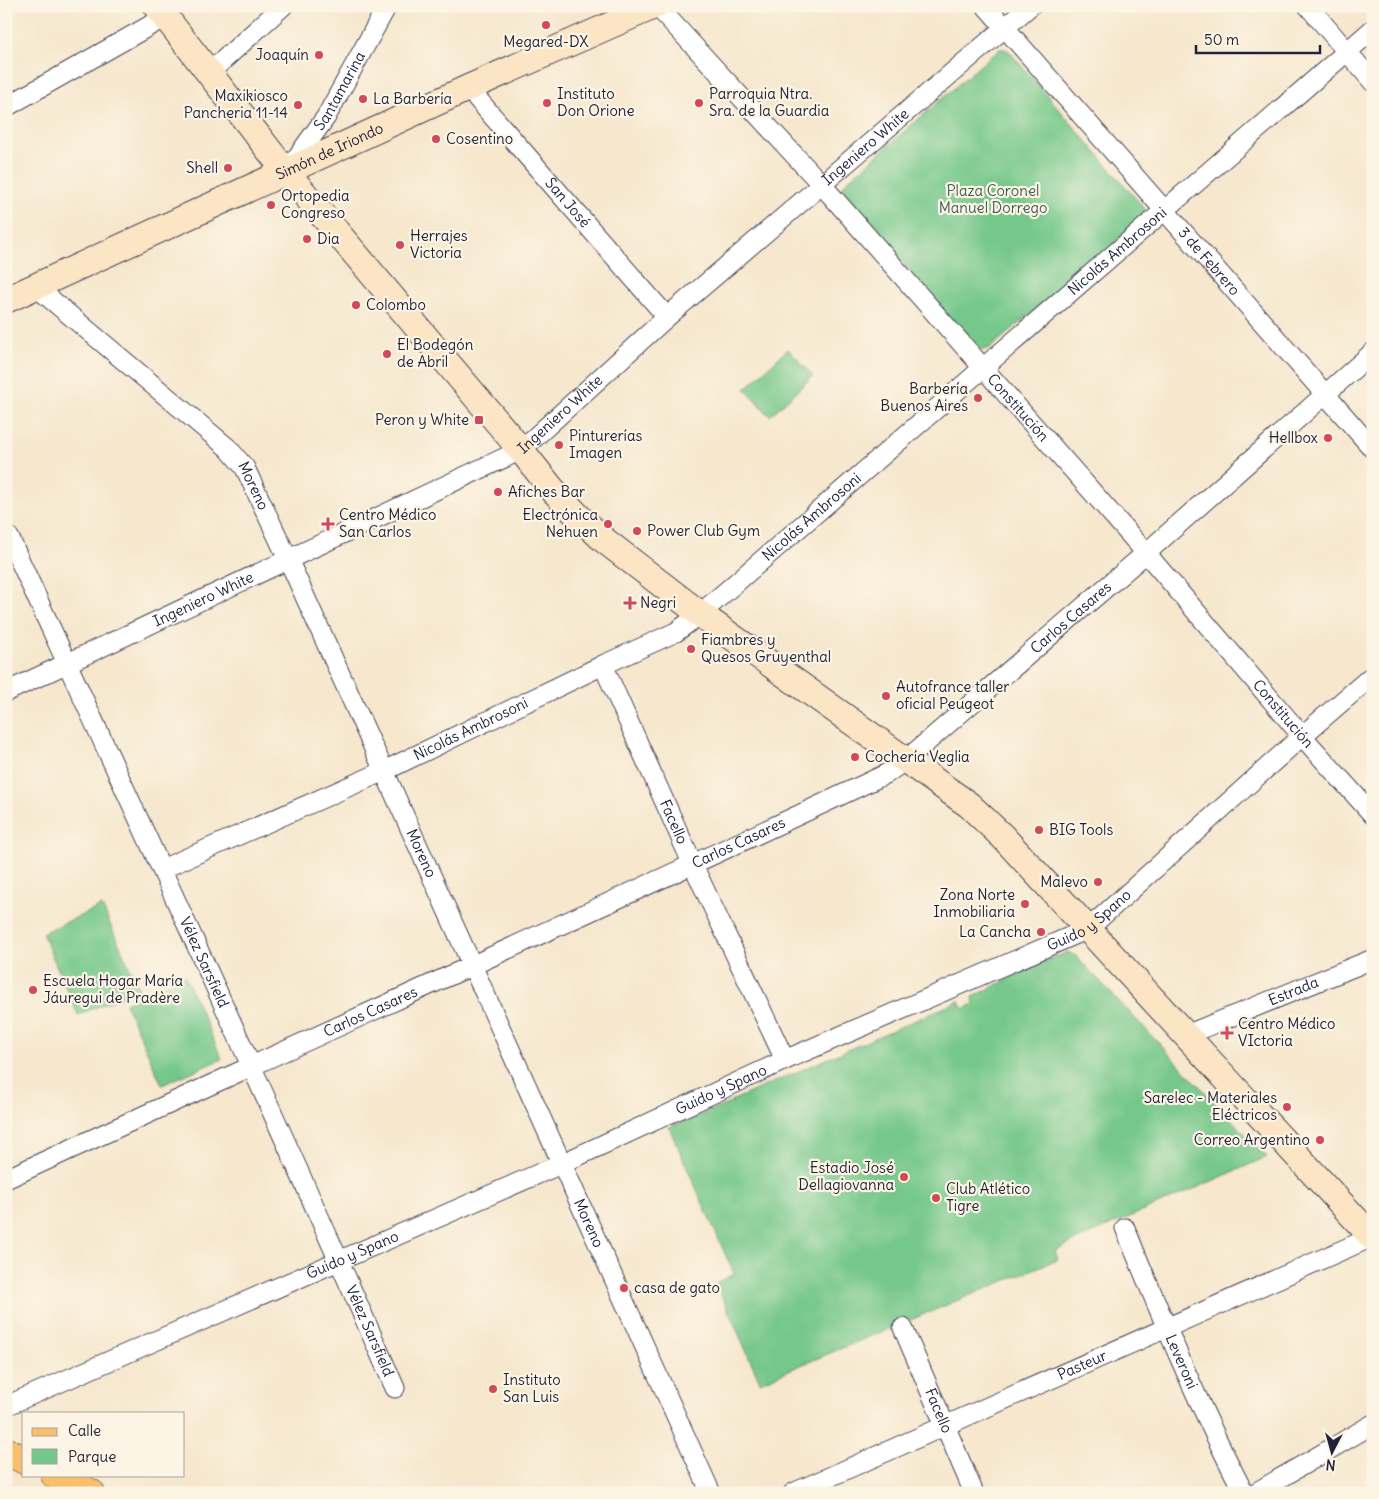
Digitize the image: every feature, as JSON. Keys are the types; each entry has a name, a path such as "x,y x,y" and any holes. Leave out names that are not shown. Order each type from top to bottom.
{"main road":[{"name":"Simón de Iriondo","path":"6,300 468,88 655,6"},
{"path":"161,12 286,172 552,489 585,523 604,540 700,614 969,805 1003,838 1088,929 1372,1238"},
{"path":"6,1451 22,1459"},
{"path":"57,1476 91,1493"}],"street":[{"path":"209,73 283,6"},
{"name":"Santamarina","path":"286,172 326,117 387,6"},
{"name":"Constitución","path":"655,6 822,185 984,367 1302,736 1373,815"},
{"name":"3 de Febrero","path":"986,6 1373,449"},
{"name":"Ingeniero White","path":"6,692 521,450 667,317 1030,6"},
{"path":"1308,6 1373,82"},
{"path":"6,107 161,12"},
{"name":"Nicolás Ambrosoni","path":"162,869 384,771 603,665 676,632 700,614 1373,29"},
{"name":"San José","path":"468,88 667,317"},
{"name":"Moreno","path":"35,286 228,448 244,468 288,559 711,1493"},
{"name":"Carlos Casares","path":"6,1179 693,865 886,774 906,760 1146,553 1373,352"},
{"name":"Vélez Sarsfield","path":"9,537 340,1261 395,1388"},
{"name":"Facello","path":"603,665 693,865 785,1060"},
{"name":"Guido y Spano","path":"6,1406 561,1164 785,1060 1088,929 1302,736 1373,675"},
{"name":"Estrada","path":"1186,1035 1373,959"},
{"name":"Leveroni","path":"1125,1228 1166,1328 1215,1437 1244,1493"},
{"name":"Pasteur","path":"793,1493 1372,1238"},
{"name":"Facello","path":"903,1328 974,1493"},
{"path":"1255,1493 1373,1424"}],"green space":[{"name":"Plaza Coronel Manuel Dorrego","path":"999,49 1009,51 1144,208 1147,215 990,348 984,350 975,347 845,196 843,186"},
{"path":"788,349 813,376 770,416 745,389"},
{"path":"102,906 139,989 78,1015 42,933"},
{"name":"Estadio José Dellagiovanna","path":"1068,952 1075,955 1267,1157 1077,1240 1055,1251 1058,1259 760,1382 716,1283 734,1274 669,1127 733,1102 731,1101 959,1001 963,1009 974,1004 973,997 1033,966"},
{"path":"185,976 222,1059 162,1085 125,1003"}],"place":[{"name":"Megared-DX","path":"546,25"},
{"name":"Joaquín","path":"319,55"},
{"name":"La Barbería","path":"363,99"},
{"name":"Instituto Don Orione","path":"547,103"},
{"name":"Parroquia Ntra. Sra. de la Guardia","path":"699,103"},
{"name":"Maxikiosco Pancheria 11-14","path":"298,105"},
{"name":"Cosentino","path":"436,139"},
{"name":"Shell","path":"228,168"},
{"name":"Ortopedia Congreso","path":"271,205"},
{"name":"Dia","path":"307,239"},
{"name":"Herrajes Victoria","path":"400,245"},
{"name":"Colombo","path":"356,305"},
{"name":"El Bodegón de Abril","path":"387,354"},
{"name":"Barbería Buenos Aires","path":"978,398"},
{"name":"Peron y White","path":"479,420"},
{"name":"Hellbox","path":"1328,438"},
{"name":"Pinturerías Imagen","path":"559,445"},
{"name":"Afiches Bar","path":"498,492"},
{"name":"Centro Médico San Carlos","path":"328,524"},
{"name":"Electrónica Nehuen","path":"608,524"},
{"name":"Power Club Gym","path":"637,531"},
{"name":"Negri","path":"630,603"},
{"name":"Fiambres y Quesos Gruyenthal","path":"691,649"},
{"name":"Autofrance taller oficial Peugeot","path":"886,696"},
{"name":"Cochería Veglia","path":"855,757"},
{"name":"BIG Tools","path":"1039,830"},
{"name":"Malevo","path":"1098,882"},
{"name":"Zona Norte Inmobiliaria","path":"1025,904"},
{"name":"La Cancha","path":"1041,932"},
{"name":"Escuela Hogar María Jáuregui de Pradère","path":"33,990"},
{"name":"Centro Médico VIctoria","path":"1227,1033"},
{"name":"Sarelec - Materiales Eléctricos","path":"1287,1107"},
{"name":"Correo Argentino","path":"1320,1140"},
{"name":"Estadio José Dellagiovanna","path":"904,1177"},
{"name":"Club Atlético Tigre","path":"936,1198"},
{"name":"casa de gato","path":"624,1288"},
{"name":"Instituto San Luis","path":"493,1389"}]}
